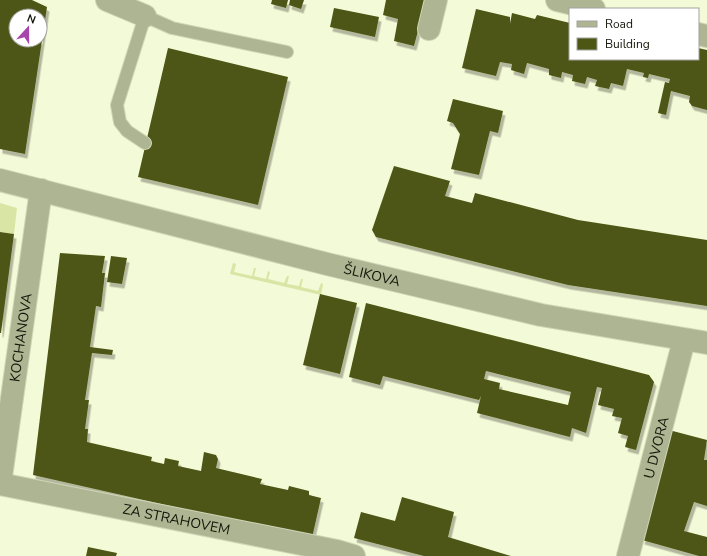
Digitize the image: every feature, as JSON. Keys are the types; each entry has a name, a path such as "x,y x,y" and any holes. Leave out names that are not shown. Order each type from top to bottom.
{"street":[{"path":"107,0 145,16"},
{"path":"429,29 436,0"},
{"path":"557,0 590,8"},
{"name":"ŠLIKOVA","path":"0,180 327,264 541,315 707,343"},
{"name":"KOCHANOVA","path":"0,484 4,426 41,190"},
{"name":"U DVORA","path":"628,556 684,340"},
{"name":"ZA STRAHOVEM","path":"0,484 329,549 354,556"}],"lane":[{"path":"145,143 127,131 120,122 117,105 145,16 172,28 287,52"}],"green space":[{"path":"0,203 17,208 14,234 0,232"},
{"path":"233,263 236,264 234,272 252,276 254,268 256,268 254,276 266,279 268,271 270,272 268,279 284,283 287,276 289,276 287,284 299,286 301,279 303,279 301,287 318,291 321,283 323,284 321,295 230,274"}],"building":[{"path":"0,0 32,0 47,7 8,8 8,48 41,48 25,154 0,149"},
{"path":"272,0 288,0 286,8 271,4"},
{"path":"290,0 304,0 301,9 289,5"},
{"path":"386,0 426,0 414,46 394,41 398,19 383,15"},
{"path":"334,8 379,17 375,37 330,27"},
{"path":"476,9 510,17 510,24 512,13 535,19 537,15 569,23 569,60 699,60 699,48 707,50 707,110 692,106 689,102 690,96 671,91 666,115 658,113 665,82 669,83 670,79 649,74 648,78 643,77 644,73 627,69 623,86 611,83 609,89 595,86 597,80 587,77 585,84 572,81 573,75 562,72 561,78 549,75 549,69 527,63 524,74 511,70 512,64 500,62 496,76 462,68"},
{"path":"168,48 288,77 258,205 138,177"},
{"path":"453,99 503,111 498,133 490,131 479,175 451,169 460,134 453,123 447,121"},
{"path":"394,166 450,181 445,196 472,203 475,193 578,220 707,240 707,306 568,285 376,237 372,230"},
{"path":"0,232 14,234 1,333 0,333"},
{"path":"60,253 105,256 102,273 105,273 101,307 96,306 90,347 113,350 112,355 92,353 85,400 89,400 85,429 88,429 87,442 152,457 151,461 164,464 165,458 179,461 178,466 201,471 204,452 216,455 218,459 216,468 262,479 260,484 288,490 289,486 309,491 309,495 321,498 312,538 33,475"},
{"path":"111,256 127,258 122,284 107,282"},
{"path":"320,294 357,303 340,374 303,365"},
{"path":"366,303 649,375 654,382 636,450 625,447 628,436 618,433 622,418 612,416 614,409 598,405 602,388 597,387 586,433 572,428 570,437 477,413 481,396 479,400 383,376 380,385 349,377","holes":["486,371 571,392 568,405 499,389 500,383 484,379"]},
{"path":"669,430 707,440 704,460 707,460 707,506 694,502 684,531 707,537 707,556 699,556 642,540"},
{"path":"402,497 454,512 448,537 511,556 424,556 354,538 361,512 395,521"},
{"path":"88,547 117,553 116,556 86,556"}]}
